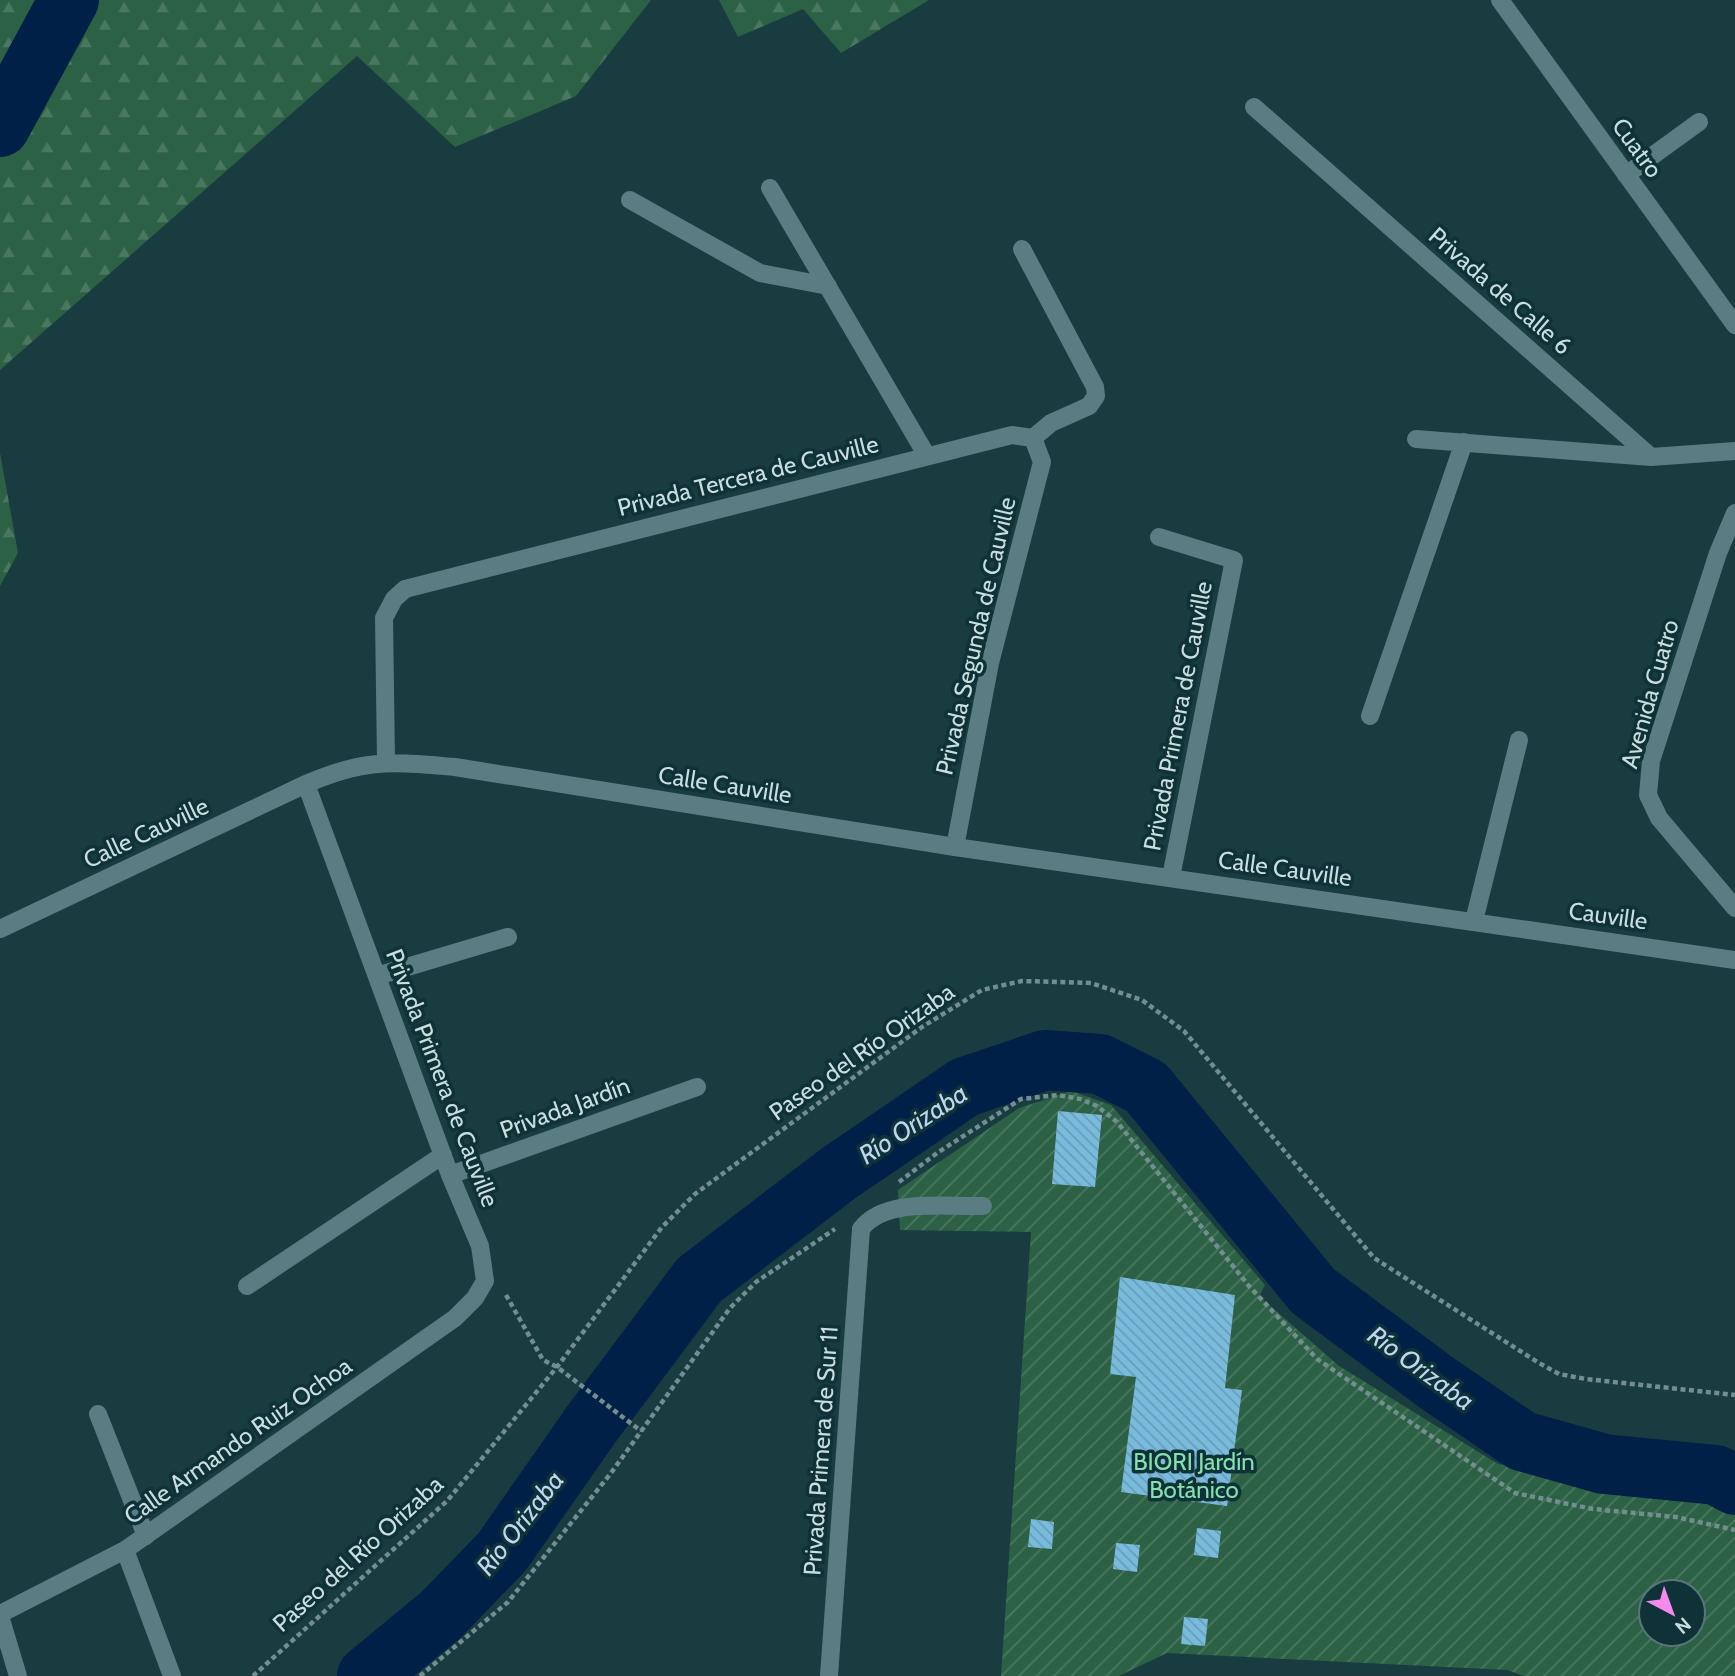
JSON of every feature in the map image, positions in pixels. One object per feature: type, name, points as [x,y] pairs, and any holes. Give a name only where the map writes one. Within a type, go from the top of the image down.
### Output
[{"type":"street","name":"Cuatro","points":[[1500,0],[1735,325]]},
{"type":"street","name":"Privada de Calle 6","points":[[1254,107],[1651,457]]},
{"type":"street","points":[[1626,175],[1699,122]]},
{"type":"street","name":"Privada Tercera de Cauville","points":[[386,761],[384,618],[394,599],[405,589],[927,456],[770,188]]},
{"type":"street","points":[[630,200],[760,274],[828,286]]},
{"type":"street","points":[[927,456],[1012,435],[1032,438],[1051,423],[1089,406],[1096,396],[1095,387],[1022,249]]},
{"type":"street","name":"Privada Segunda de Cauville","points":[[954,847],[990,663],[1042,462],[1032,438]]},
{"type":"street","points":[[1416,439],[1651,457],[1735,451]]},
{"type":"street","points":[[1370,716],[1464,442]]},
{"type":"street","name":"Avenida Cuatro","points":[[1735,513],[1718,553],[1651,761],[1648,794],[1659,818],[1735,908]]},
{"type":"street","name":"Privada Primera de Cauville","points":[[1159,537],[1234,559],[1171,877]]},
{"type":"street","points":[[1474,921],[1519,740]]},
{"type":"street","name":"Calle Cauville","points":[[0,929],[306,784],[344,768],[386,761],[455,767],[954,847],[1474,921]]},
{"type":"street","name":"Privada Primera de Cauville","points":[[306,784],[450,1175],[480,1246],[485,1281]]},
{"type":"street","name":"Cauville","points":[[1474,921],[1735,960]]},
{"type":"street","points":[[377,976],[508,937]]},
{"type":"street","name":"Privada Jardín","points":[[450,1175],[697,1087]]},
{"type":"street","points":[[247,1286],[443,1155]]},
{"type":"street","points":[[861,1229],[868,1220],[890,1210],[983,1206]]},
{"type":"street","name":"Privada Primera de Sur 11","points":[[829,1676],[862,1210]]},
{"type":"street","name":"Calle Armando Ruiz Ochoa","points":[[0,1615],[125,1550],[146,1536],[456,1318],[475,1298],[485,1281]]},
{"type":"street","points":[[97,1414],[146,1536]]},
{"type":"street","points":[[125,1550],[172,1676]]},
{"type":"street","points":[[0,1615],[18,1676]]},
{"type":"path","name":"Paseo del Río Orizaba","points":[[253,1676],[447,1501],[557,1367],[662,1227],[695,1194],[922,1027],[982,990],[1022,981],[1091,983],[1142,1000],[1184,1031],[1374,1258],[1539,1363],[1559,1374],[1586,1379],[1735,1395]]},
{"type":"path","points":[[420,1676],[508,1602],[641,1430],[730,1308],[756,1282],[862,1210],[937,1153],[1021,1099],[1058,1095],[1080,1099],[1097,1106],[1117,1122],[1250,1286],[1317,1359],[1515,1493],[1593,1509],[1676,1517],[1735,1530]]},
{"type":"path","points":[[485,1281],[502,1289],[514,1304],[543,1360],[557,1367],[641,1430]]},
{"type":"green space","points":[[0,0],[651,0],[576,96],[455,147],[357,56],[0,370]]},
{"type":"green space","points":[[719,0],[929,0],[841,53],[803,9],[738,37]]},
{"type":"green space","points":[[0,453],[18,553],[0,586]]},
{"type":"green space","name":"BIORI Jardín Botánico","points":[[1071,1091],[1111,1105],[1265,1285],[1259,1296],[1339,1366],[1498,1464],[1693,1488],[1735,1514],[1735,1676],[1524,1676],[1507,1670],[1167,1653],[1119,1676],[1001,1676],[1031,1232],[900,1230],[898,1190],[1019,1108]]},
{"type":"building","points":[[1058,1111],[1102,1115],[1095,1187],[1052,1184]]},
{"type":"building","points":[[1120,1277],[1235,1295],[1225,1388],[1242,1390],[1227,1506],[1121,1492],[1136,1377],[1110,1374]]},
{"type":"building","points":[[1031,1519],[1054,1522],[1052,1549],[1028,1547]]},
{"type":"building","points":[[1197,1528],[1221,1531],[1218,1558],[1194,1555]]},
{"type":"building","points":[[1116,1543],[1140,1545],[1137,1572],[1113,1569]]},
{"type":"building","points":[[1184,1617],[1208,1619],[1205,1646],[1181,1644]]},
{"type":"waterway","points":[[0,127],[69,0]]},
{"type":"waterway","name":"Río Orizaba","points":[[367,1676],[441,1615],[502,1552],[593,1422],[699,1280],[839,1173],[965,1087],[1045,1060],[1100,1064],[1146,1087],[1313,1291],[1437,1383],[1522,1441],[1604,1464],[1716,1475],[1735,1485]]}]
